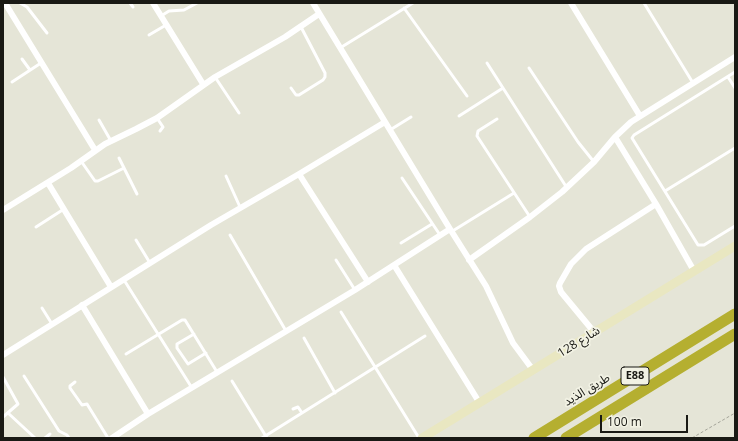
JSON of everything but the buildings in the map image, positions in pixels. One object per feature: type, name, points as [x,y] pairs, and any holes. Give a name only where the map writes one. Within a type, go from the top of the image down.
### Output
[{"type":"highway","name":"طريق الذيد","points":[[534,438],[735,314]]},
{"type":"highway","name":"E88","points":[[566,438],[735,334]]},
{"type":"street","points":[[153,3],[203,84]]},
{"type":"street","points":[[313,3],[384,122],[486,286],[513,343],[533,370]]},
{"type":"street","points":[[571,3],[640,116]]},
{"type":"street","points":[[5,4],[95,150]]},
{"type":"street","points":[[3,210],[48,183],[111,140],[157,118],[203,84],[301,27],[319,14]]},
{"type":"street","points":[[469,260],[530,218],[567,188],[594,162],[622,129],[640,116],[735,57]]},
{"type":"street","points":[[4,353],[240,207],[299,174],[384,122]]},
{"type":"street","points":[[615,137],[656,204],[694,271]]},
{"type":"street","points":[[299,174],[368,282]]},
{"type":"street","points":[[48,183],[112,287]]},
{"type":"street","points":[[594,332],[561,292],[559,286],[560,283],[571,264],[586,249],[656,204]]},
{"type":"street","points":[[112,438],[148,414],[287,332],[368,282],[440,235],[451,231]]},
{"type":"street","name":"شارع 128","points":[[422,438],[735,246]]},
{"type":"street","points":[[394,265],[479,402]]},
{"type":"street","points":[[82,306],[148,414]]},
{"type":"lane","points":[[20,3],[27,7],[47,33]]},
{"type":"lane","points":[[130,3],[132,7]]},
{"type":"lane","points":[[161,16],[169,11],[184,10],[197,3]]},
{"type":"lane","points":[[340,48],[413,3]]},
{"type":"lane","points":[[644,3],[693,83]]},
{"type":"lane","points":[[404,8],[467,96]]},
{"type":"lane","points":[[149,35],[166,25]]},
{"type":"lane","points":[[291,88],[296,95],[299,95],[323,80],[325,77],[325,73],[301,27]]},
{"type":"lane","points":[[22,59],[30,70]]},
{"type":"lane","points":[[12,82],[41,63]]},
{"type":"lane","points":[[487,63],[567,188]]},
{"type":"lane","points":[[529,68],[578,142],[594,162]]},
{"type":"lane","points":[[735,72],[633,136],[633,141],[698,245],[704,245],[735,226]]},
{"type":"lane","points":[[215,77],[239,113]]},
{"type":"lane","points":[[728,77],[735,88]]},
{"type":"lane","points":[[459,116],[503,88]]},
{"type":"lane","points":[[157,118],[163,128],[160,131]]},
{"type":"lane","points":[[390,130],[411,118]]},
{"type":"lane","points":[[497,119],[478,131],[477,136],[530,218]]},
{"type":"lane","points":[[99,120],[111,140]]},
{"type":"lane","points":[[665,192],[735,148]]},
{"type":"lane","points":[[119,158],[137,194]]},
{"type":"lane","points":[[81,161],[95,181],[98,181],[124,168]]},
{"type":"lane","points":[[226,176],[240,207]]},
{"type":"lane","points":[[402,178],[440,235]]},
{"type":"lane","points":[[451,231],[514,193]]},
{"type":"lane","points":[[36,227],[64,209]]},
{"type":"lane","points":[[401,243],[432,224]]},
{"type":"lane","points":[[230,235],[287,332]]},
{"type":"lane","points":[[136,240],[150,263]]},
{"type":"lane","points":[[336,260],[355,290]]},
{"type":"lane","points":[[124,280],[192,388]]},
{"type":"lane","points":[[42,308],[52,324]]},
{"type":"lane","points":[[341,312],[419,438]]},
{"type":"lane","points":[[126,354],[158,334],[183,320],[186,320],[218,373]]},
{"type":"lane","points":[[194,334],[177,344],[177,348],[188,364],[206,353]]},
{"type":"lane","points":[[262,438],[266,437],[424,336]]},
{"type":"lane","points":[[304,338],[335,393]]},
{"type":"lane","points":[[24,376],[59,431],[68,435],[70,438]]},
{"type":"lane","points":[[3,377],[18,403],[16,407],[3,417]]},
{"type":"lane","points":[[232,381],[266,437]]},
{"type":"lane","points":[[75,382],[70,387],[81,405],[87,405],[108,438]]},
{"type":"lane","points":[[293,409],[298,407],[302,413]]},
{"type":"lane","points":[[8,414],[35,438]]},
{"type":"lane","points":[[45,438],[50,434]]},
{"type":"path","points":[[692,438],[735,412]]}]
